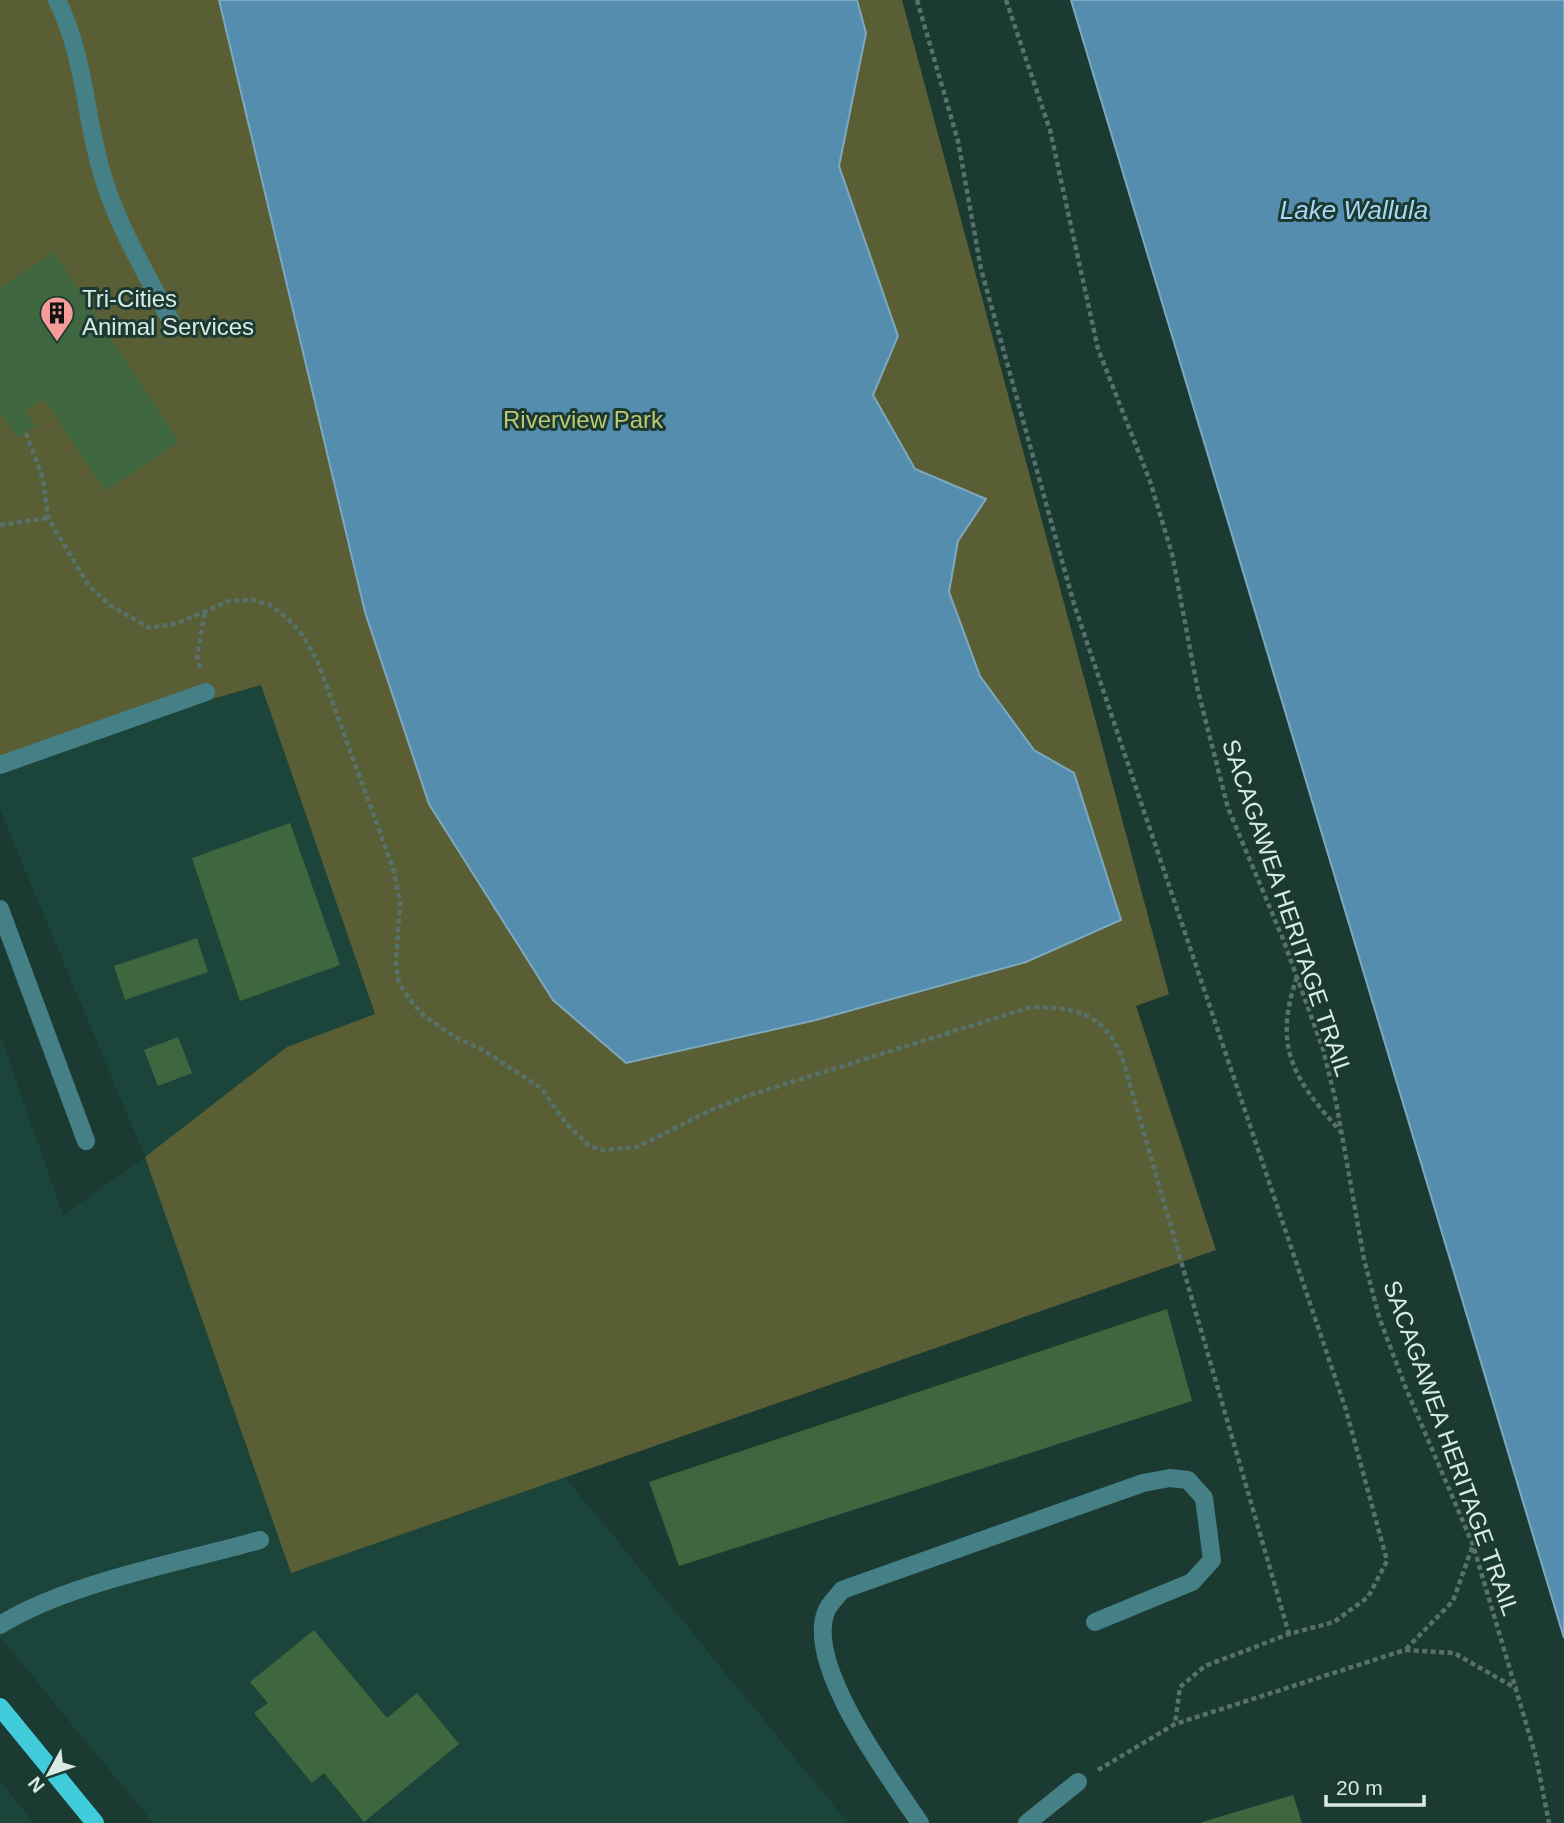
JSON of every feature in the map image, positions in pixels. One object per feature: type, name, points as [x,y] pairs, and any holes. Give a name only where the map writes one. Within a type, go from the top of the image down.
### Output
[{"type":"main road","points":[[0,1707],[95,1823]]},
{"type":"street","points":[[57,0],[82,66],[103,178],[117,215],[173,325]]},
{"type":"street","points":[[0,765],[206,692]]},
{"type":"street","points":[[0,909],[86,1141]]},
{"type":"street","points":[[920,1823],[844,1707],[831,1669],[823,1643],[826,1612],[842,1590],[1143,1483],[1170,1478],[1188,1480],[1203,1497],[1212,1560],[1192,1582],[1095,1622]]},
{"type":"street","points":[[0,1625],[20,1613],[82,1590],[260,1540]]},
{"type":"street","points":[[1027,1823],[1079,1782]]},
{"type":"path","points":[[917,0],[958,141],[981,269],[1074,604],[1346,1410],[1381,1530],[1387,1561],[1368,1597],[1334,1622],[1289,1633],[1205,1666],[1180,1687],[1175,1724]]},
{"type":"path","name":"SACAGAWEA HERITAGE TRAIL","points":[[1006,0],[1050,130],[1098,349],[1150,481],[1172,554],[1206,727],[1228,808],[1297,975],[1323,1049],[1342,1132],[1364,1259],[1380,1317],[1405,1386],[1473,1545],[1518,1690],[1536,1757],[1549,1823]]},
{"type":"path","points":[[26,433],[43,479],[48,518],[89,586],[111,606],[141,624],[160,627],[229,601],[253,600],[270,605],[301,633],[317,660],[393,868],[400,902],[396,964],[399,983],[423,1015],[541,1088],[565,1122],[589,1146],[603,1150],[637,1147],[711,1110],[747,1096],[1031,1007],[1080,1012],[1100,1022],[1113,1037],[1121,1054],[1289,1633]]},
{"type":"path","points":[[0,525],[48,518]]},
{"type":"path","points":[[205,611],[197,656],[206,692]]},
{"type":"path","points":[[1297,975],[1290,996],[1286,1032],[1291,1066],[1313,1100],[1342,1132]]},
{"type":"path","points":[[1405,1650],[1453,1601],[1473,1545]]},
{"type":"path","points":[[1079,1782],[1175,1724],[1405,1650],[1454,1653],[1518,1690]]},
{"type":"shaded area","points":[[261,684],[375,1014],[287,1047],[290,1573],[565,1477],[848,1823],[153,1823],[0,1637],[0,1034],[63,1215],[145,1157],[0,810],[0,759]]},
{"type":"shaded area","points":[[0,1781],[34,1823],[0,1823]]},
{"type":"green space","name":"Riverview Park","points":[[0,0],[902,0],[1169,994],[1136,1006],[1216,1250],[291,1573],[145,1157],[287,1047],[375,1014],[261,685],[0,759]]},
{"type":"water","points":[[219,0],[857,0],[866,33],[839,166],[898,336],[873,395],[915,469],[986,499],[958,541],[949,592],[980,676],[1034,750],[1074,773],[1121,920],[1026,962],[816,1020],[626,1063],[553,1000],[429,804],[365,612]]},
{"type":"water","name":"Lake Wallula","points":[[1071,0],[1564,0],[1564,1638]]},
{"type":"building","name":"Tri-Cities Animal Services","points":[[54,252],[179,442],[105,491],[44,399],[25,411],[36,426],[17,438],[0,412],[0,288]]},
{"type":"building","points":[[290,823],[340,965],[240,1001],[192,858]]},
{"type":"building","points":[[197,938],[208,972],[125,1000],[114,966]]},
{"type":"building","points":[[178,1037],[192,1073],[158,1086],[144,1050]]},
{"type":"building","points":[[1167,1309],[1192,1401],[679,1566],[649,1482]]},
{"type":"building","points":[[314,1630],[387,1718],[417,1693],[459,1744],[364,1822],[324,1773],[312,1783],[254,1713],[268,1703],[250,1682]]},
{"type":"building","points":[[1293,1795],[1302,1823],[1202,1823],[1202,1822]]},
{"type":"place","name":"Tri-Cities Animal Services","points":[[57,343]]}]
